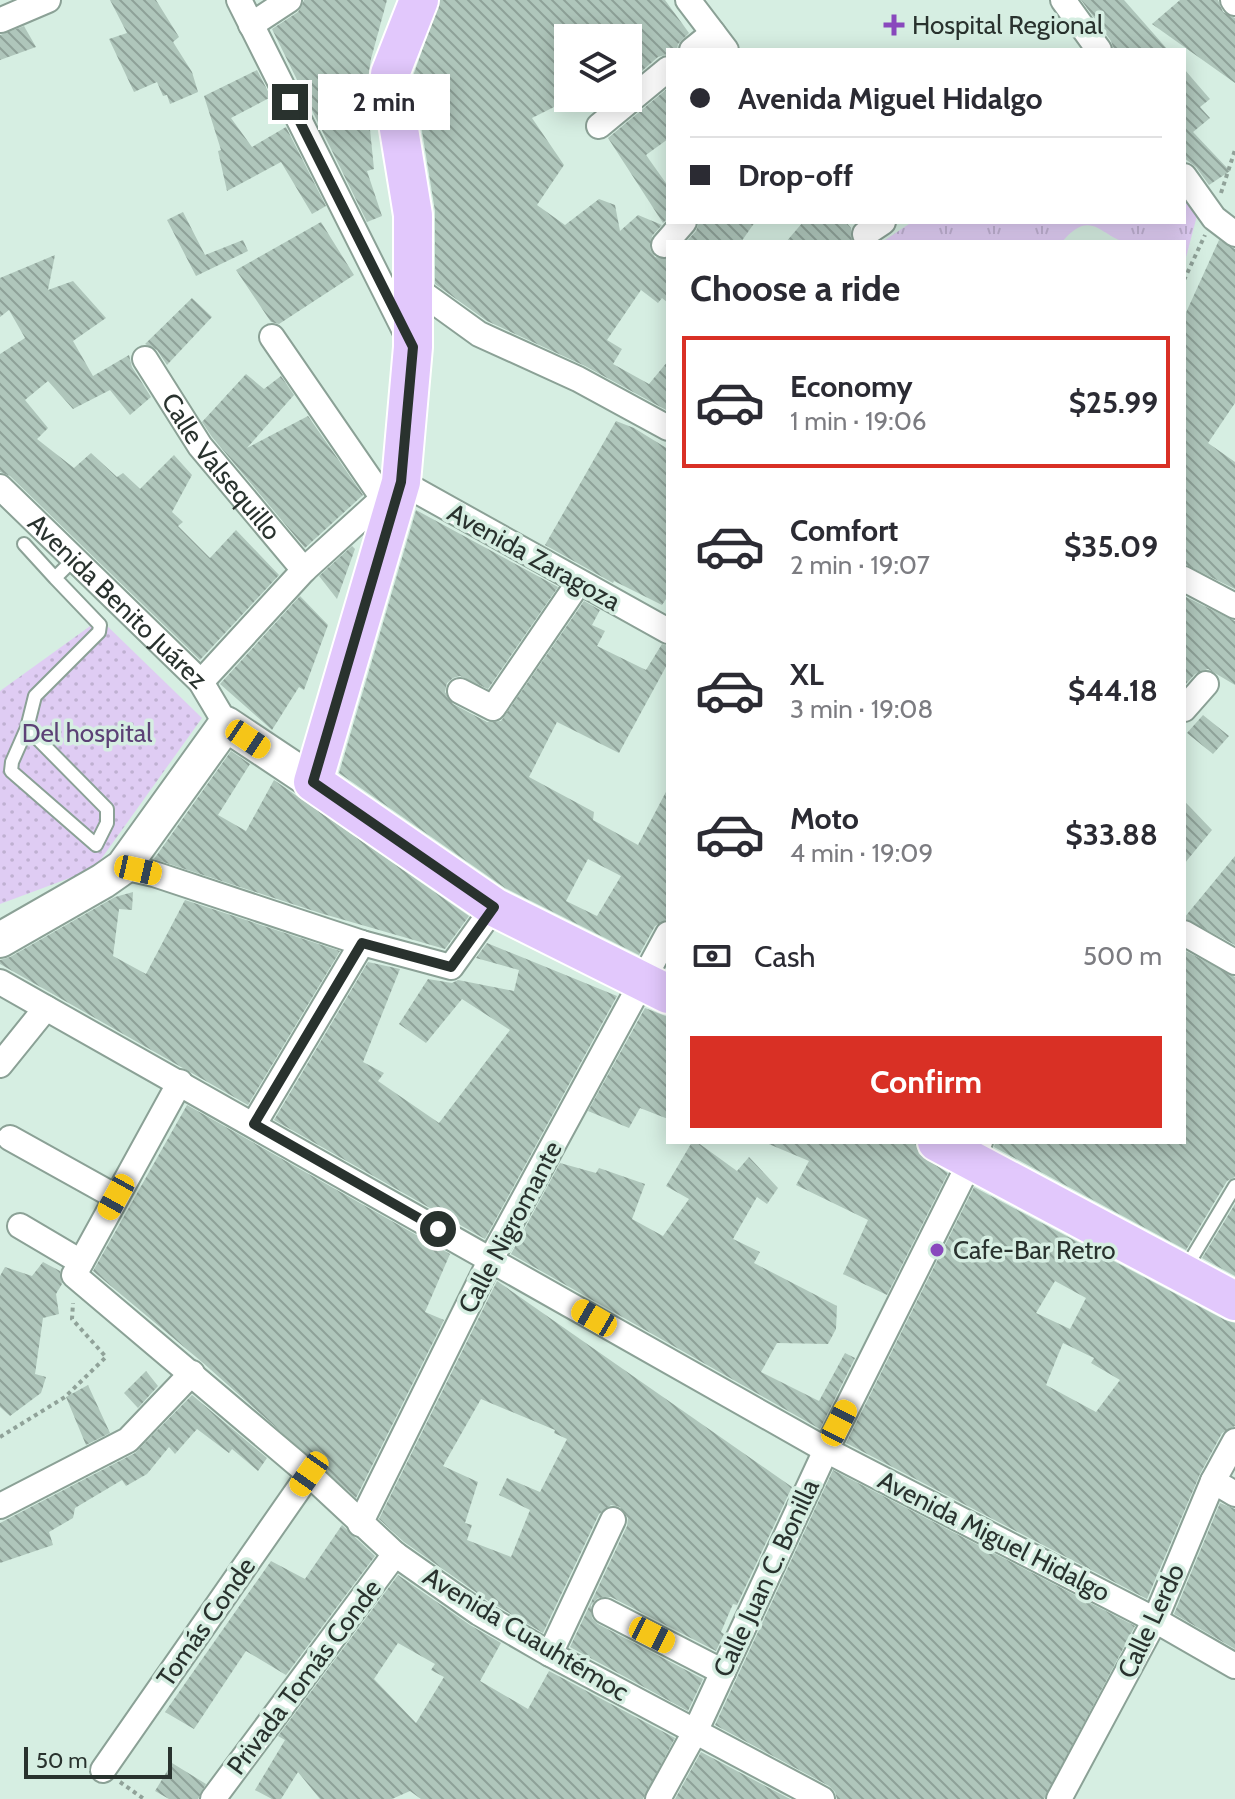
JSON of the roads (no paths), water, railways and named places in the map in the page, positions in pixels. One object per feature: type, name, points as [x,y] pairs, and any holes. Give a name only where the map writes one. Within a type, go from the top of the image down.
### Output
[{"type":"main road","points":[[313,782],[392,498],[413,347],[413,215],[390,74],[419,0]]},
{"type":"main road","points":[[0,940],[104,863],[226,724],[494,907],[656,988]]},
{"type":"main road","points":[[945,1144],[975,1151],[1235,1301]]},
{"type":"street","points":[[1,20],[48,0]]},
{"type":"street","points":[[239,0],[413,347]]},
{"type":"street","points":[[251,25],[289,0]]},
{"type":"street","points":[[688,0],[720,41],[698,48]]},
{"type":"street","points":[[1063,0],[1098,48]]},
{"type":"street","points":[[599,126],[666,71]]},
{"type":"street","points":[[1186,179],[1214,218],[1235,234]]},
{"type":"street","points":[[668,240],[682,224]]},
{"type":"street","points":[[414,287],[479,334],[578,379],[666,427]]},
{"type":"street","points":[[201,682],[304,570],[392,498],[272,337]]},
{"type":"street","name":"Calle Valsequillo","points":[[145,359],[200,446],[304,570]]},
{"type":"street","name":"Avenida Benito Juárez","points":[[0,487],[201,682],[226,724]]},
{"type":"street","name":"Avenida Zaragoza","points":[[392,498],[579,582],[666,630]]},
{"type":"street","points":[[1186,580],[1235,606]]},
{"type":"street","points":[[460,691],[493,708],[579,582]]},
{"type":"street","points":[[1186,707],[1206,684]]},
{"type":"street","points":[[104,863],[154,874],[362,943],[451,967],[494,907]]},
{"type":"street","points":[[1186,934],[1235,962]]},
{"type":"street","points":[[254,1124],[362,943]]},
{"type":"street","name":"Calle Nigromante","points":[[360,1524],[491,1259],[656,988],[666,943]]},
{"type":"street","name":"Avenida Miguel Hidalgo","points":[[0,982],[826,1450],[1155,1620],[1235,1666]]},
{"type":"street","points":[[0,1047],[41,1005]]},
{"type":"street","points":[[0,1065],[41,1005]]},
{"type":"street","points":[[78,1268],[180,1082]]},
{"type":"street","points":[[10,1138],[116,1197]]},
{"type":"street","name":"Calle Juan C. Bonilla","points":[[658,1799],[695,1732],[826,1450],[975,1151]]},
{"type":"street","name":"Avenida Cuauhtémoc","points":[[20,1226],[78,1268],[395,1554],[479,1613],[550,1654],[822,1799]]},
{"type":"street","points":[[0,1506],[128,1440],[192,1373]]},
{"type":"street","name":"Calle Lerdo","points":[[1059,1799],[1155,1620],[1213,1481],[1235,1441]]},
{"type":"street","name":"Tomás Conde","points":[[103,1770],[309,1474]]},
{"type":"street","points":[[1213,1481],[1235,1494]]},
{"type":"street","points":[[550,1654],[613,1520]]},
{"type":"street","name":"Privada Tomás Conde","points":[[213,1799],[395,1554]]},
{"type":"street","points":[[605,1611],[723,1672]]},
{"type":"lane","points":[[24,544],[100,628],[35,696],[11,771],[104,863]]},
{"type":"lane","points":[[55,578],[74,559]]},
{"type":"lane","points":[[27,728],[107,809],[104,863]]},
{"type":"lane","points":[[1182,1273],[1235,1186]]},
{"type":"place","name":"Hospital Regional","points":[[894,25]]},
{"type":"place","name":"Cafe-Bar Retro","points":[[937,1250]]},
{"type":"park label","name":"Del hospital","points":[[87,733]]}]
